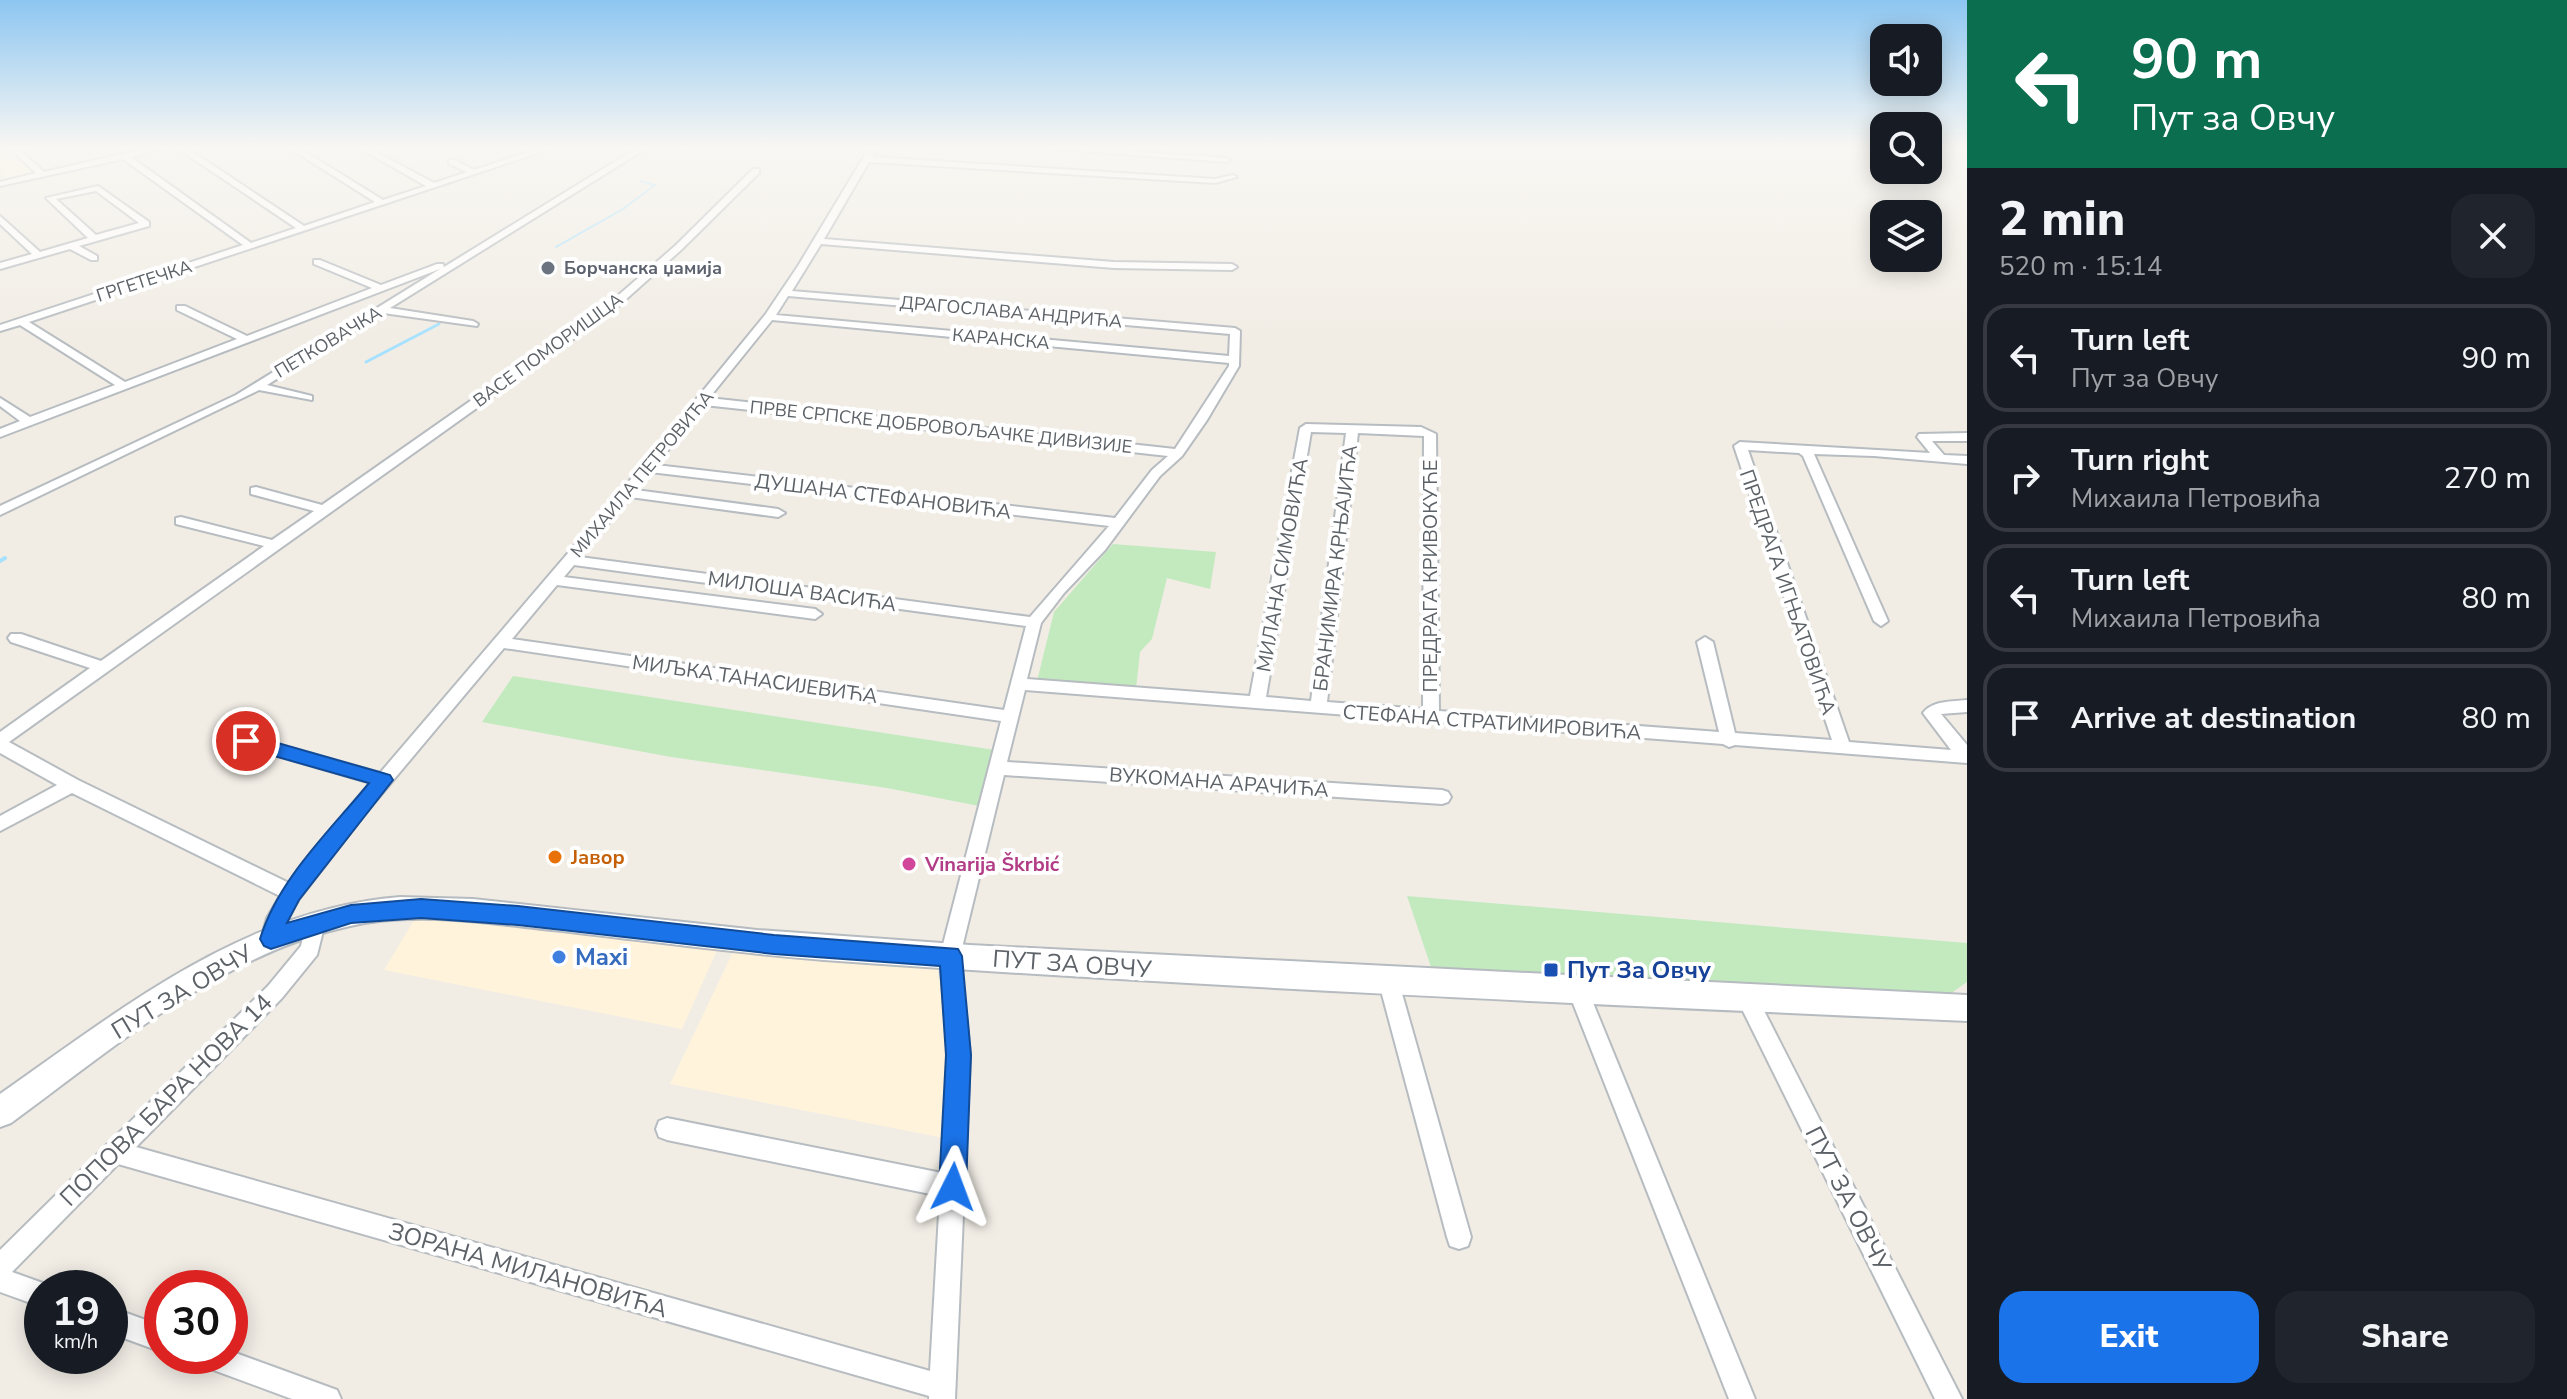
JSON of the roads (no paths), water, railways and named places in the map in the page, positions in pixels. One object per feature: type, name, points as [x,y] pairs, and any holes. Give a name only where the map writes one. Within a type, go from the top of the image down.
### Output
[{"type":"street","points":[[66,213],[95,239]]},
{"type":"street","points":[[0,266],[146,224],[132,213]]},
{"type":"street","points":[[205,213],[250,246]]},
{"type":"street","points":[[279,213],[303,229]]},
{"type":"street","name":"ГРГЕТЕЧКА","points":[[0,328],[351,213]]},
{"type":"street","name":"ПЕТКОВАЧКА","points":[[0,511],[219,408],[536,213]]},
{"type":"street","name":"ВАСЕ ПОМОРИШЦА","points":[[292,893],[72,785],[0,742],[629,293],[712,213]]},
{"type":"street","name":"МИХАИЛА ПЕТРОВИЋА","points":[[271,939],[277,918],[292,893],[383,780],[627,493],[769,317],[834,213]]},
{"type":"street","points":[[0,219],[38,255]]},
{"type":"street","points":[[817,241],[1114,265],[1232,267]]},
{"type":"street","points":[[71,246],[94,258]]},
{"type":"street","points":[[317,262],[379,288]]},
{"type":"street","points":[[0,433],[379,288],[455,263]]},
{"type":"street","name":"ДРАГОСЛАВА АНДРИЋА","points":[[786,293],[1235,331],[1234,360]]},
{"type":"street","points":[[181,308],[245,339]]},
{"type":"street","points":[[381,310],[473,324]]},
{"type":"street","name":"КАРАНСКА","points":[[769,317],[1234,360]]},
{"type":"street","points":[[21,321],[124,386]]},
{"type":"street","points":[[942,1393],[959,1055],[950,956],[1034,622],[1119,523],[1156,473],[1178,453],[1232,371],[1234,360]]},
{"type":"street","points":[[257,386],[308,398]]},
{"type":"street","points":[[0,401],[29,422]]},
{"type":"street","name":"ПРВЕ СРПСКЕ ДОБРОВОЉАЧКЕ ДИВИЗИЈЕ","points":[[703,401],[1178,453]]},
{"type":"street","name":"МИЛАНА СИМОВИЋА","points":[[1257,703],[1306,428],[1352,429]]},
{"type":"street","name":"ПРЕДРАГА КРИВОКУЋЕ","points":[[1352,429],[1421,431],[1430,434],[1431,718]]},
{"type":"street","name":"БРАНИМИРА КРЊАЈИЋА","points":[[1318,708],[1352,429]]},
{"type":"street","points":[[1940,458],[1923,435],[1967,437]]},
{"type":"street","name":"ПРЕДРАГА ИГЊАТОВИЋА","points":[[1802,450],[1739,448],[1843,749]]},
{"type":"street","points":[[1802,450],[1967,460]]},
{"type":"street","points":[[1802,450],[1809,456],[1881,621]]},
{"type":"street","name":"ДУШАНА СТЕФАНОВИЋА","points":[[647,468],[1119,523]]},
{"type":"street","points":[[256,491],[325,510]]},
{"type":"street","points":[[627,493],[778,513]]},
{"type":"street","points":[[181,521],[274,545]]},
{"type":"street","name":"МИЛОША ВАСИЋА","points":[[571,560],[1034,622]]},
{"type":"street","points":[[554,580],[815,614]]},
{"type":"street","points":[[16,638],[102,667]]},
{"type":"street","name":"МИЉКА ТАНАСИЈЕВИЋА","points":[[500,642],[1010,717]]},
{"type":"street","points":[[1705,642],[1729,741]]},
{"type":"street","name":"СТЕФАНА СТРАТИМИРОВИЋА","points":[[1017,684],[1967,757]]},
{"type":"street","points":[[1967,706],[1936,709],[1931,713],[1967,757]]},
{"type":"street","points":[[246,741],[383,780]]},
{"type":"street","name":"ВУКОМАНА АРАЧИЋА","points":[[997,768],[1442,797]]},
{"type":"street","points":[[0,824],[72,785]]},
{"type":"street","name":"ПУТ ЗА ОВЧУ","points":[[0,1112],[201,974],[271,939],[315,923],[390,909],[471,911],[774,944],[950,956],[1389,983],[1577,988],[1967,1008]]},
{"type":"street","name":"ПОПОВА БАРА НОВА 14","points":[[0,1267],[284,982],[310,949],[315,923]]},
{"type":"street","points":[[1389,983],[1459,1237]]},
{"type":"street","points":[[1577,988],[1742,1399]]},
{"type":"street","name":"ПУТ ЗА ОВЧУ","points":[[1747,998],[1949,1399]]},
{"type":"street","points":[[667,1129],[953,1187]]},
{"type":"street","name":"ЗОРАНА МИЛАНОВИЋА","points":[[115,1152],[942,1393]]},
{"type":"street","points":[[0,1280],[24,1289]]},
{"type":"street","points":[[248,1370],[328,1399]]},
{"type":"waterway","points":[[556,247],[615,213]]},
{"type":"waterway","points":[[366,362],[439,324]]},
{"type":"waterway","points":[[0,561],[5,558]]},
{"type":"place","name":"Борчанска џамија","points":[[548,268]]},
{"type":"place","name":"Јавор","points":[[555,857]]},
{"type":"place","name":"Vinarija Škrbić","points":[[909,864]]},
{"type":"place","name":"Maxi","points":[[559,957]]},
{"type":"place","name":"Пут За Овчу","points":[[1551,970]]}]
